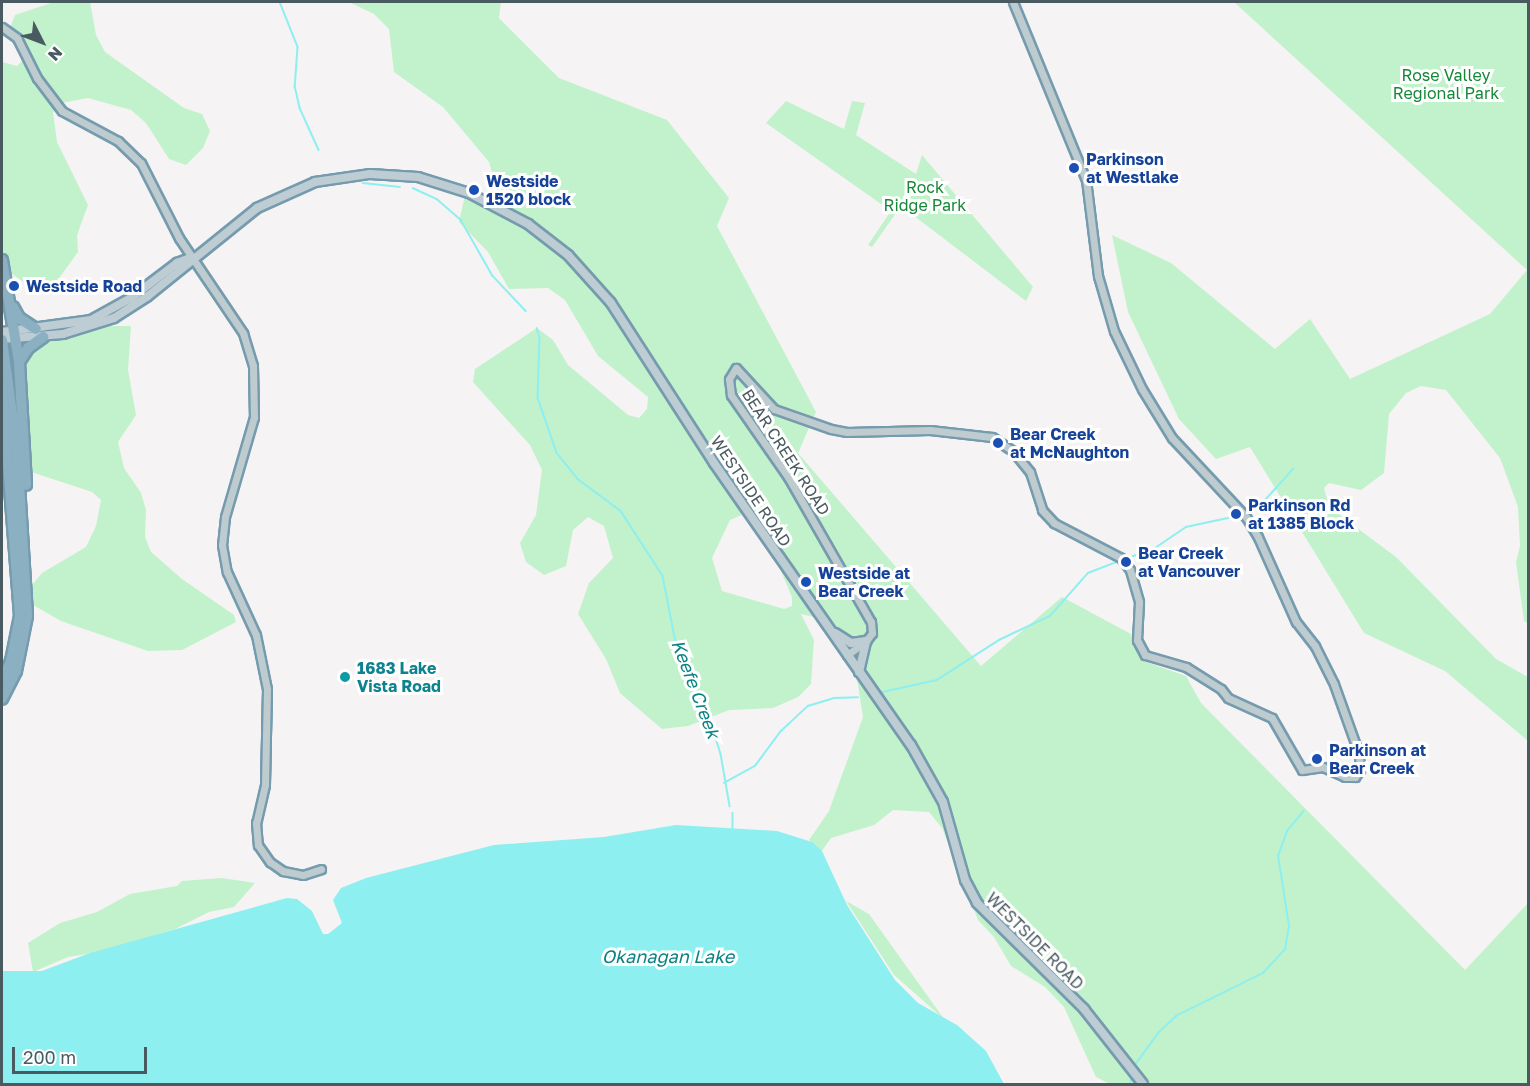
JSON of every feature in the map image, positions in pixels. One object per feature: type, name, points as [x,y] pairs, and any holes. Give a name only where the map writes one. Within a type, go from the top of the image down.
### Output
[{"type":"highway","points":[[2,260],[10,301],[7,336],[24,640],[16,671],[2,699]]},
{"type":"highway","points":[[10,301],[19,318],[39,333],[19,362]]},
{"type":"highway","points":[[2,682],[17,640],[22,579],[26,453],[19,362],[7,336]]},
{"type":"highway","points":[[2,387],[22,579]]},
{"type":"highway","points":[[2,447],[22,579]]},
{"type":"main road","name":"WESTSIDE ROAD","points":[[7,336],[82,330],[114,318],[181,271],[192,258],[264,204],[308,185],[370,174],[418,177],[469,193],[515,216],[568,255],[611,303],[714,462],[935,784],[966,880],[977,903],[1084,1010],[1143,1084]]},
{"type":"main road","points":[[829,629],[851,643],[866,641],[859,672]]},
{"type":"street","name":"BEAR CREEK ROAD","points":[[866,641],[872,633],[871,622],[788,477],[731,395],[729,379],[735,368],[774,409],[804,422],[847,432],[930,430],[992,437],[1013,451],[1030,472],[1042,510],[1054,524],[1121,558],[1130,570],[1139,602],[1137,640],[1145,656],[1186,667],[1221,688],[1228,698],[1272,718],[1302,770],[1323,767],[1345,777],[1355,777],[1360,770],[1359,754],[1345,713],[1315,646],[1296,622],[1258,537],[1246,518],[1172,438],[1142,389],[1114,331],[1098,276],[1086,180],[1013,2]]},
{"type":"street","points":[[2,27],[17,38],[37,78],[62,111],[118,141],[141,163],[192,258],[238,323],[253,366],[252,426],[225,517],[222,545],[226,572],[256,635],[267,689],[265,784],[256,822],[258,844],[270,862],[283,871],[303,875],[321,869]]},
{"type":"street","points":[[847,655],[866,641]]},
{"type":"green space","points":[[54,2],[90,2],[96,35],[105,52],[184,108],[202,114],[210,131],[203,148],[186,165],[169,159],[146,123],[131,110],[88,98],[62,103],[53,112],[57,142],[88,205],[77,235],[78,252],[54,285],[38,292],[2,267],[2,62],[17,66],[29,54],[25,42],[10,28],[15,15]]},
{"type":"green space","points":[[349,2],[501,2],[499,18],[559,78],[667,120],[729,198],[717,226],[816,412],[798,453],[981,666],[1062,597],[1131,634],[1143,661],[1186,676],[1201,703],[1465,970],[1528,903],[1528,1084],[1110,1084],[1096,1077],[1064,1007],[1045,987],[1011,966],[994,937],[978,920],[942,828],[929,812],[893,810],[874,825],[831,838],[821,852],[809,840],[829,811],[863,717],[854,660],[845,643],[814,617],[801,614],[814,640],[811,684],[798,697],[773,708],[729,710],[688,726],[662,729],[620,693],[606,659],[578,614],[589,583],[613,558],[604,526],[588,517],[573,530],[566,566],[544,575],[526,562],[520,543],[536,515],[542,470],[530,445],[473,382],[475,369],[537,328],[553,340],[568,365],[628,415],[639,418],[647,409],[648,397],[598,356],[565,300],[548,288],[509,289],[488,252],[459,222],[466,191],[502,208],[489,162],[443,107],[394,72],[389,29],[374,14]],"holes":[[[746,513],[761,524],[792,597],[792,606],[784,609],[722,591],[712,558],[730,520]]]},
{"type":"green space","name":"Rose Valley Regional Park","points":[[1234,2],[1528,2],[1528,623],[1524,621],[1516,562],[1520,546],[1518,507],[1500,458],[1446,390],[1421,386],[1406,393],[1389,414],[1384,473],[1361,490],[1329,483],[1324,488],[1329,507],[1396,557],[1496,659],[1528,677],[1528,741],[1445,671],[1364,633],[1250,447],[1216,459],[1179,419],[1128,312],[1112,235],[1171,263],[1275,349],[1310,319],[1350,379],[1490,314],[1527,270]]},
{"type":"green space","name":"Rock Ridge Park","points":[[786,101],[844,129],[852,101],[865,103],[856,135],[916,174],[922,155],[1033,287],[1026,301],[901,206],[872,247],[868,245],[891,211],[766,123]]},
{"type":"green space","points":[[65,326],[131,326],[128,370],[136,415],[118,442],[124,468],[141,493],[146,510],[145,537],[151,552],[182,579],[234,615],[236,622],[182,650],[148,651],[61,621],[28,602],[27,591],[42,573],[86,547],[96,526],[101,500],[92,492],[7,464],[3,370],[33,341]]},
{"type":"green space","points":[[222,878],[255,883],[234,907],[209,912],[175,929],[99,952],[68,957],[33,972],[28,943],[60,923],[97,912],[130,894],[177,886],[182,881]]},
{"type":"green space","points":[[846,901],[869,914],[944,1019],[894,975]]},
{"type":"water","name":"Okanagan Lake","points":[[676,825],[777,831],[812,842],[822,851],[847,905],[895,980],[918,1003],[957,1025],[986,1051],[1004,1084],[2,1084],[2,971],[42,971],[90,953],[287,898],[297,899],[312,911],[323,934],[328,934],[342,923],[333,900],[341,888],[366,878],[494,845],[604,837]]},
{"type":"waterway","name":"Keefe Creek","points":[[280,2],[298,47],[295,86],[300,108],[319,150]]},
{"type":"waterway","name":"Keefe Creek","points":[[363,183],[400,187]]},
{"type":"waterway","name":"Keefe Creek","points":[[413,188],[437,199],[461,220],[493,276],[526,311]]},
{"type":"waterway","name":"Keefe Creek","points":[[537,328],[540,338],[538,398],[557,453],[578,479],[621,511],[663,576],[675,638],[706,707],[721,754],[730,806]]},
{"type":"waterway","points":[[1246,514],[1267,498],[1293,469]]},
{"type":"waterway","points":[[1125,559],[1155,548],[1186,527],[1242,515]]},
{"type":"waterway","points":[[878,693],[937,680],[999,640],[1050,616],[1088,573],[1120,561]]},
{"type":"waterway","points":[[724,783],[755,766],[781,731],[808,706],[834,698],[858,697]]},
{"type":"waterway","points":[[1135,1065],[1159,1032],[1176,1016],[1263,973],[1285,949],[1289,926],[1278,856],[1287,831],[1304,811]]},
{"type":"waterway","name":"Keefe Creek","points":[[733,813],[733,829]]},
{"type":"waterway","points":[[1130,1084],[1132,1075]]},
{"type":"place","name":"Parkinson at Westlake","points":[[1074,168]]},
{"type":"place","name":"Westside 1520 block","points":[[474,190]]},
{"type":"place","name":"Westside Road","points":[[14,286]]},
{"type":"place","name":"Bear Creek at McNaughton","points":[[998,443]]},
{"type":"place","name":"Parkinson Rd at 1385 Block","points":[[1236,514]]},
{"type":"place","name":"Bear Creek at Vancouver","points":[[1126,562]]},
{"type":"place","name":"Westside at Bear Creek","points":[[806,582]]},
{"type":"place","name":"1683 Lake Vista Road","points":[[345,677]]},
{"type":"place","name":"Parkinson at Bear Creek","points":[[1317,759]]}]
